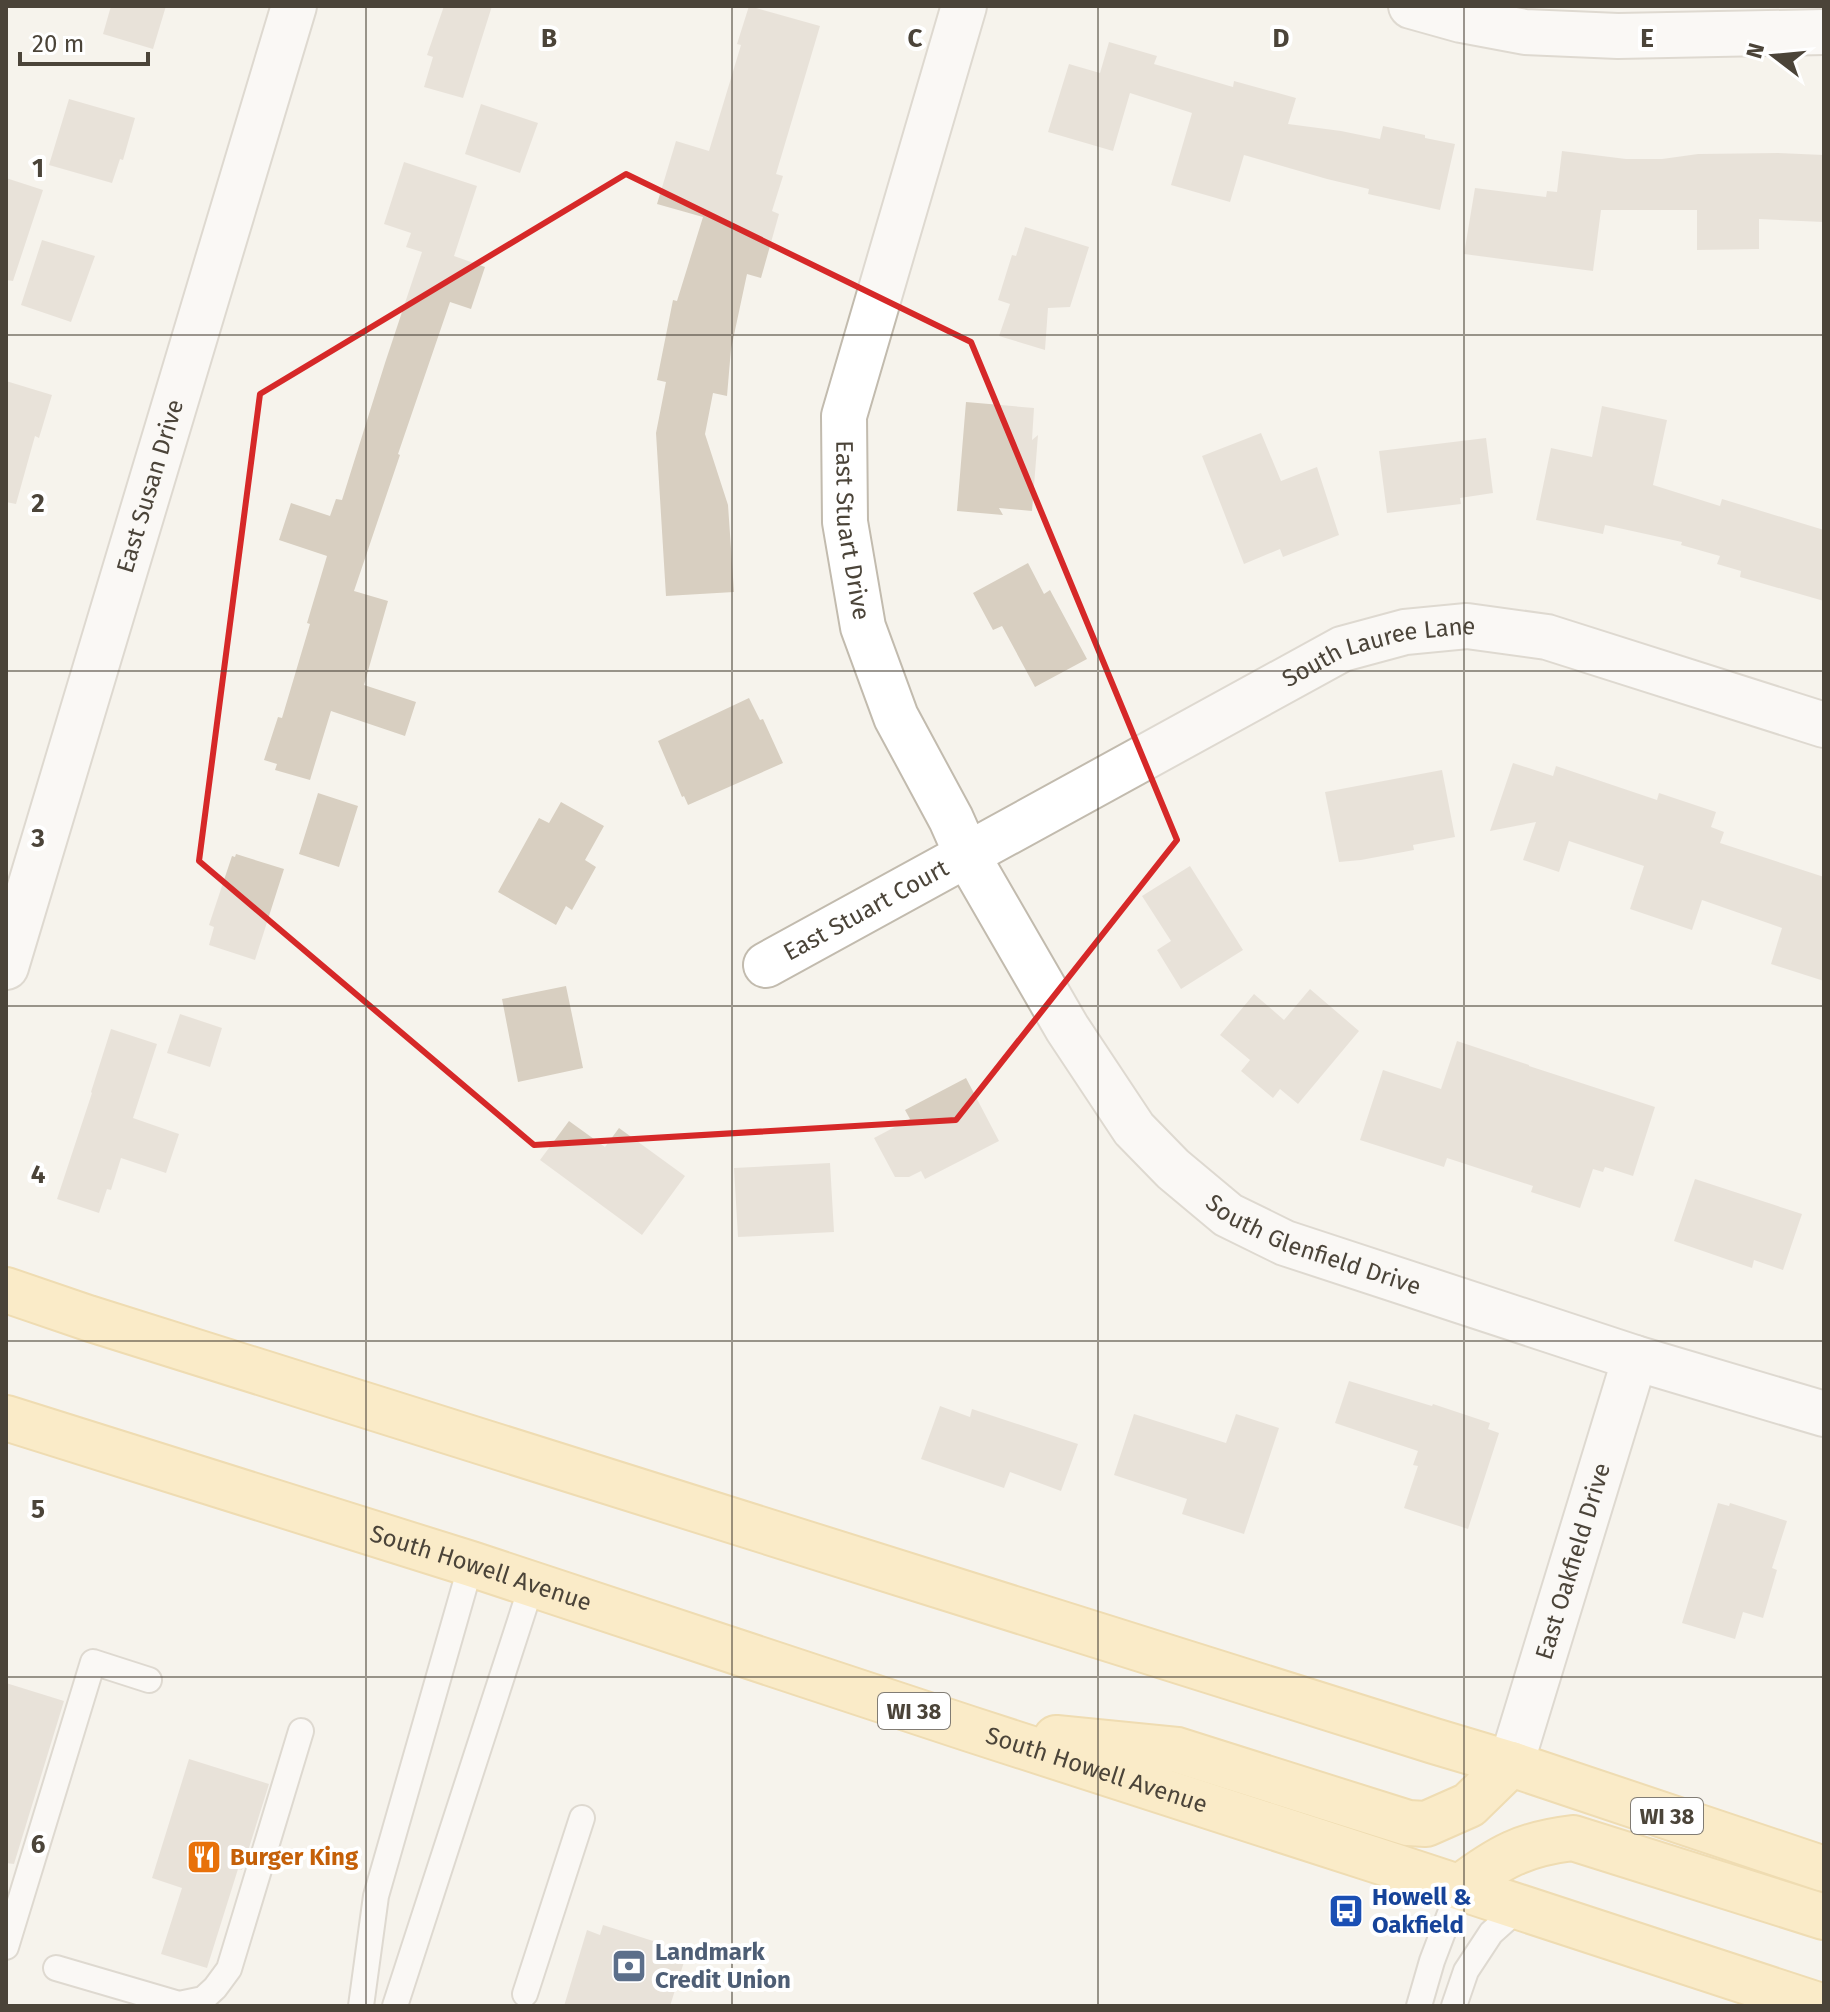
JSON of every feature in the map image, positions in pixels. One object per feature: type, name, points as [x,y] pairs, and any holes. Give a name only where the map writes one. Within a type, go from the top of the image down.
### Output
[{"type":"main road","name":"WI 38","points":[[6,1290],[1511,1764],[1824,1869]]},
{"type":"main road","name":"South Howell Avenue","points":[[6,1418],[471,1564],[1821,2006]]},
{"type":"main road","points":[[970,1729],[1177,1750],[1408,1823],[1426,1824],[1469,1805],[1511,1764]]},
{"type":"main road","points":[[1460,1887],[1491,1864],[1520,1849],[1573,1838],[1824,1917]]},
{"type":"main road","points":[[1645,1948],[1824,1977]]},
{"type":"street","name":"East Susan Drive","points":[[6,967],[294,6]]},
{"type":"street","name":"East Stuart Drive","points":[[964,6],[844,416],[845,522],[863,627],[896,717],[967,855]]},
{"type":"street","points":[[1411,6],[1461,20],[1525,32],[1618,36],[1824,32]]},
{"type":"street","name":"South Lauree Lane","points":[[967,855],[1342,649],[1405,632],[1467,626],[1547,637],[1824,725]]},
{"type":"street","name":"East Stuart Court","points":[[766,965],[967,855]]},
{"type":"street","name":"South Glenfield Drive","points":[[967,855],[1067,1028],[1134,1129],[1173,1169],[1228,1215],[1285,1243],[1635,1358],[1824,1414]]},
{"type":"street","name":"East Oakfield Drive","points":[[1511,1764],[1635,1358]]},
{"type":"lane","points":[[361,2006],[376,1896],[471,1564]]},
{"type":"lane","points":[[395,2006],[532,1584]]},
{"type":"lane","points":[[6,1947],[93,1662],[149,1680]]},
{"type":"lane","points":[[56,1968],[179,2004],[203,1999],[215,1988],[229,1969],[301,1731]]},
{"type":"lane","points":[[525,1994],[582,1818]]},
{"type":"lane","points":[[1419,2006],[1460,1887]]},
{"type":"lane","points":[[1454,2006],[1466,1971],[1491,1933],[1519,1908]]},
{"type":"highlighted area","points":[[626,174],[971,342],[1177,840],[956,1120],[534,1145],[199,861],[260,394]]},
{"type":"building","points":[[111,6],[166,6],[153,49],[103,34]]},
{"type":"building","points":[[444,6],[492,6],[463,98],[424,87],[433,57],[427,55]]},
{"type":"building","points":[[749,6],[820,26],[776,174],[783,176],[772,211],[779,214],[761,278],[747,274],[731,349],[727,396],[713,393],[705,434],[728,505],[734,592],[666,596],[656,433],[666,382],[657,380],[673,300],[677,301],[703,217],[657,204],[676,141],[709,151],[741,45],[737,44]]},
{"type":"building","points":[[1109,42],[1157,56],[1154,64],[1233,87],[1234,81],[1296,98],[1288,124],[1380,139],[1383,126],[1455,144],[1440,210],[1368,194],[1369,189],[1244,155],[1230,202],[1171,185],[1192,113],[1130,93],[1113,151],[1048,132],[1069,64],[1100,73]]},
{"type":"building","points":[[69,99],[135,118],[123,160],[120,159],[112,183],[49,165]]},
{"type":"building","points":[[481,104],[538,123],[520,173],[465,154]]},
{"type":"building","points":[[1562,151],[1626,159],[1662,159],[1698,154],[1824,155],[1824,222],[1759,219],[1759,249],[1697,250],[1697,210],[1601,210],[1593,271],[1464,254],[1475,188],[1546,197],[1547,191],[1557,192]]},
{"type":"building","points":[[404,162],[477,186],[454,256],[485,267],[471,309],[450,302],[354,591],[388,601],[364,685],[416,702],[405,736],[331,711],[310,780],[275,770],[277,764],[264,760],[278,717],[282,718],[327,556],[279,540],[291,503],[330,516],[336,499],[342,500],[422,252],[406,247],[411,233],[384,224]]},
{"type":"building","points":[[6,178],[43,190],[13,281],[6,280]]},
{"type":"building","points":[[1025,227],[1089,247],[1070,307],[1048,308],[1045,350],[999,336],[1010,304],[998,300],[1012,255],[1016,256]]},
{"type":"building","points":[[42,240],[95,256],[71,322],[21,305]]},
{"type":"building","points":[[6,381],[52,395],[39,438],[35,436],[16,504],[6,502]]},
{"type":"building","points":[[966,402],[1034,408],[1032,440],[1038,435],[1032,511],[999,508],[1003,515],[957,511]]},
{"type":"building","points":[[1602,406],[1667,420],[1653,485],[1720,506],[1722,499],[1824,530],[1824,601],[1740,577],[1741,571],[1717,564],[1720,556],[1681,545],[1682,542],[1605,525],[1603,534],[1536,520],[1551,448],[1592,457]]},
{"type":"building","points":[[1261,433],[1281,481],[1317,467],[1339,535],[1283,557],[1280,549],[1244,564],[1202,456]]},
{"type":"building","points":[[1486,438],[1493,493],[1460,498],[1461,504],[1387,513],[1379,451]]},
{"type":"building","points":[[1028,563],[1044,594],[1050,590],[1087,659],[1035,687],[1002,626],[993,630],[973,593]]},
{"type":"building","points":[[749,698],[760,720],[763,719],[783,763],[688,805],[658,741]]},
{"type":"building","points":[[1513,763],[1553,776],[1556,766],[1657,800],[1659,793],[1716,812],[1711,827],[1724,832],[1720,843],[1824,877],[1824,981],[1771,964],[1782,928],[1702,900],[1692,930],[1630,909],[1644,866],[1569,841],[1559,872],[1523,860],[1536,822],[1490,831]]},
{"type":"building","points":[[1442,770],[1455,837],[1413,845],[1414,850],[1339,862],[1325,792]]},
{"type":"building","points":[[318,793],[358,806],[339,867],[299,854]]},
{"type":"building","points":[[561,802],[604,826],[585,860],[596,867],[572,910],[566,906],[556,925],[498,892],[539,818],[549,823]]},
{"type":"building","points":[[236,854],[284,869],[255,960],[209,945],[214,927],[209,925],[232,856]]},
{"type":"building","points":[[1190,866],[1243,950],[1181,989],[1157,950],[1171,941],[1142,896]]},
{"type":"building","points":[[566,986],[583,1068],[518,1082],[502,999]]},
{"type":"building","points":[[1310,989],[1359,1031],[1298,1104],[1280,1089],[1273,1098],[1241,1071],[1250,1060],[1220,1035],[1254,994],[1284,1020]]},
{"type":"building","points":[[180,1014],[222,1028],[210,1067],[167,1053]]},
{"type":"building","points":[[111,1029],[157,1044],[133,1118],[179,1134],[166,1173],[121,1158],[111,1190],[107,1189],[99,1213],[57,1199]]},
{"type":"building","points":[[1457,1041],[1655,1107],[1633,1176],[1605,1167],[1603,1172],[1593,1169],[1580,1208],[1531,1192],[1533,1186],[1447,1158],[1444,1167],[1360,1140],[1383,1070],[1441,1089]]},
{"type":"building","points":[[966,1078],[999,1141],[925,1179],[921,1171],[909,1177],[895,1177],[874,1138],[910,1119],[905,1110]]},
{"type":"building","points":[[569,1121],[605,1147],[619,1128],[685,1176],[642,1235],[540,1160]]},
{"type":"building","points":[[830,1163],[834,1232],[738,1237],[734,1168]]},
{"type":"building","points":[[1695,1179],[1802,1214],[1783,1270],[1754,1260],[1752,1268],[1674,1241]]},
{"type":"building","points":[[1349,1381],[1490,1423],[1488,1429],[1499,1433],[1468,1529],[1404,1508],[1418,1466],[1413,1465],[1418,1451],[1335,1423]]},
{"type":"building","points":[[940,1406],[970,1417],[972,1409],[1078,1444],[1061,1491],[1010,1472],[1004,1488],[921,1459]]},
{"type":"building","points":[[1134,1414],[1226,1443],[1236,1414],[1279,1428],[1244,1534],[1182,1514],[1187,1499],[1114,1475]]},
{"type":"building","points":[[1718,1503],[1729,1506],[1730,1503],[1787,1521],[1772,1568],[1777,1570],[1763,1618],[1743,1612],[1735,1639],[1682,1623]]},
{"type":"building","points":[[6,1683],[64,1701],[14,1864],[6,1863]]},
{"type":"building","name":"Burger King","points":[[189,1759],[269,1784],[207,1968],[161,1954],[182,1888],[152,1878]]},
{"type":"building","name":"Landmark Credit Union","points":[[603,1925],[675,1948],[672,1958],[684,1962],[670,2006],[564,2006],[587,1930],[600,1935]]},
{"type":"place","name":"Burger King","points":[[204,1857]]},
{"type":"place","name":"Howell & Oakfield","points":[[1346,1911]]},
{"type":"place","name":"Landmark Credit Union","points":[[629,1966]]}]
